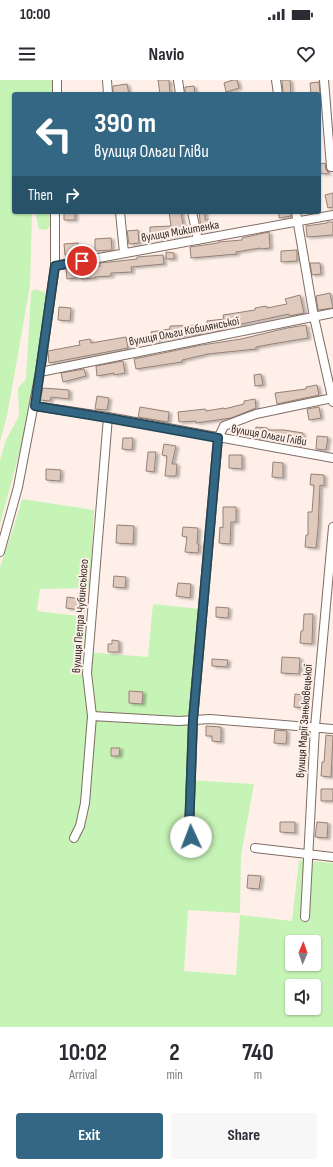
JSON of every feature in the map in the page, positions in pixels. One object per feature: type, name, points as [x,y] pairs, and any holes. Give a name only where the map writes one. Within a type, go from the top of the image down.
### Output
[{"type":"street","points":[[57,80],[57,92]]},
{"type":"street","points":[[107,80],[108,92]]},
{"type":"street","points":[[178,80],[180,92]]},
{"type":"street","points":[[276,80],[278,92]]},
{"type":"street","points":[[324,80],[331,167],[333,167]]},
{"type":"street","points":[[0,552],[18,487],[35,406],[55,266],[55,214]]},
{"type":"street","points":[[120,214],[124,253]]},
{"type":"street","points":[[192,214],[198,240]]},
{"type":"street","points":[[191,837],[189,831],[193,720],[218,438],[224,426],[256,414],[333,400],[314,317],[296,214]]},
{"type":"street","name":"вулиця Микитенка","points":[[55,266],[333,215]]},
{"type":"street","name":"вулиця Ольги Кобилянської","points":[[40,372],[333,313]]},
{"type":"street","name":"вулиця Ольги Гліви","points":[[35,406],[333,458]]},
{"type":"street","name":"вулиця Петра Чубинського","points":[[74,838],[80,826],[85,803],[92,716],[87,673],[108,418]]},
{"type":"street","name":"вулиця Марії Заньковецької","points":[[305,917],[307,855],[315,727],[333,527]]},
{"type":"street","points":[[92,716],[179,721],[210,720],[333,729]]},
{"type":"street","points":[[255,848],[333,857]]},
{"type":"green space","points":[[0,80],[54,80],[54,92],[12,92],[12,214],[32,214],[30,286],[7,416],[0,442]]},
{"type":"green space","points":[[35,214],[51,214],[51,225],[46,230],[39,229]]},
{"type":"green space","points":[[34,289],[48,293],[37,389],[0,524],[0,460],[6,440],[19,416],[18,388],[26,379],[31,293]]},
{"type":"green space","points":[[22,499],[94,510],[90,588],[40,589],[37,611],[87,617],[86,652],[148,657],[153,604],[200,609],[187,780],[254,784],[241,855],[240,913],[188,910],[184,971],[236,975],[240,915],[292,921],[299,860],[333,863],[333,1027],[0,1027],[0,567]]},
{"type":"building","points":[[158,80],[169,80],[170,92],[160,92]]},
{"type":"building","points":[[237,80],[239,88],[226,92],[224,83]]},
{"type":"building","points":[[282,80],[290,80],[291,92],[283,92]]},
{"type":"building","points":[[319,82],[320,92],[311,92],[310,83]]},
{"type":"building","points":[[127,84],[129,92],[113,92],[113,86]]},
{"type":"building","points":[[194,86],[195,92],[185,92],[185,87]]},
{"type":"building","points":[[325,163],[326,170],[329,173],[321,174],[321,164]]},
{"type":"building","points":[[333,193],[333,207],[328,208],[325,195]]},
{"type":"building","points":[[64,214],[75,214],[75,220],[64,220]]},
{"type":"building","points":[[169,214],[181,214],[183,225],[185,225],[186,235],[164,236],[164,238],[150,239],[150,227],[171,226]]},
{"type":"building","points":[[199,214],[205,214],[205,220],[210,220],[210,230],[201,229]]},
{"type":"building","points":[[279,214],[291,214],[291,216],[279,218]]},
{"type":"building","points":[[333,222],[333,235],[307,237],[306,226]]},
{"type":"building","points":[[138,230],[139,243],[129,244],[127,231]]},
{"type":"building","points":[[269,232],[270,248],[236,252],[237,254],[191,258],[190,247],[218,242],[242,240],[242,238]]},
{"type":"building","points":[[111,238],[112,250],[95,251],[95,239]]},
{"type":"building","points":[[78,243],[78,255],[65,255],[64,244]]},
{"type":"building","points":[[297,250],[297,261],[281,262],[281,251]]},
{"type":"building","points":[[166,252],[174,253],[174,259],[166,259]]},
{"type":"building","points":[[163,255],[164,264],[131,267],[132,272],[111,273],[111,276],[95,278],[81,279],[81,277],[67,279],[66,270],[80,267],[100,266],[100,263],[137,259],[137,257]]},
{"type":"building","points":[[310,263],[320,263],[321,274],[312,275]]},
{"type":"building","points":[[330,293],[333,308],[318,310],[316,296]]},
{"type":"building","points":[[300,295],[304,313],[289,316],[289,314],[220,327],[220,330],[197,335],[165,338],[153,342],[151,332],[170,329],[170,326],[207,325],[207,321],[224,319],[223,315],[255,310],[255,308],[266,306],[267,308],[287,304],[285,299]]},
{"type":"building","points":[[59,307],[71,308],[70,321],[58,320]]},
{"type":"building","points":[[306,325],[308,338],[256,347],[256,349],[208,354],[182,360],[182,362],[136,369],[134,359]]},
{"type":"building","points":[[126,337],[128,348],[49,363],[48,351],[80,345],[79,341],[90,339],[91,343]]},
{"type":"building","points":[[123,361],[125,373],[97,376],[96,366]]},
{"type":"building","points":[[84,369],[86,376],[63,382],[61,373]]},
{"type":"building","points":[[261,374],[263,385],[255,386],[254,375]]},
{"type":"building","points":[[317,385],[319,395],[277,404],[275,393],[306,389],[306,387]]},
{"type":"building","points":[[43,388],[69,390],[69,399],[51,397],[50,401],[40,400]]},
{"type":"building","points":[[97,396],[109,398],[107,410],[95,409]]},
{"type":"building","points":[[255,399],[256,408],[231,418],[196,423],[196,421],[179,422],[178,412],[205,409],[206,411],[224,409],[244,404],[244,401]]},
{"type":"building","points":[[140,407],[169,412],[168,422],[138,417]]},
{"type":"building","points":[[319,407],[321,418],[309,420],[307,409]]},
{"type":"building","points":[[256,427],[267,428],[267,430],[284,430],[303,433],[301,445],[292,444],[292,442],[255,438]]},
{"type":"building","points":[[317,436],[328,437],[326,450],[316,449]]},
{"type":"building","points":[[123,438],[133,438],[132,450],[122,449]]},
{"type":"building","points":[[164,444],[176,446],[172,464],[177,464],[176,476],[165,476],[167,456],[162,455]]},
{"type":"building","points":[[148,452],[156,452],[154,472],[146,471]]},
{"type":"building","points":[[229,455],[242,455],[242,469],[229,468]]},
{"type":"building","points":[[273,462],[283,463],[283,478],[272,477]]},
{"type":"building","points":[[46,469],[61,470],[60,481],[46,480]]},
{"type":"building","points":[[311,474],[324,475],[324,486],[320,485],[316,548],[305,547],[306,535],[308,535],[308,512],[312,512],[314,485],[310,485]]},
{"type":"building","points":[[223,507],[236,507],[236,522],[231,522],[230,544],[219,543],[220,527],[223,528]]},
{"type":"building","points":[[117,525],[134,526],[133,544],[116,543]]},
{"type":"building","points":[[183,527],[198,528],[198,553],[185,552],[187,537],[182,536]]},
{"type":"building","points":[[114,576],[126,577],[125,588],[113,587]]},
{"type":"building","points":[[178,583],[191,584],[190,598],[176,596]]},
{"type":"building","points":[[67,597],[81,599],[81,610],[66,608]]},
{"type":"building","points":[[216,607],[229,608],[228,618],[216,617]]},
{"type":"building","points":[[304,614],[313,614],[312,644],[300,643],[301,631],[303,631]]},
{"type":"building","points":[[112,640],[119,641],[119,652],[108,652],[108,644],[112,644]]},
{"type":"building","points":[[282,657],[300,658],[299,674],[281,673]]},
{"type":"building","points":[[212,659],[228,660],[227,667],[212,666]]},
{"type":"building","points":[[129,691],[143,692],[142,704],[129,703]]},
{"type":"building","points":[[295,694],[304,695],[303,708],[294,707]]},
{"type":"building","points":[[206,726],[221,727],[221,742],[212,741],[212,736],[206,736]]},
{"type":"building","points":[[275,730],[287,731],[286,744],[274,743]]},
{"type":"building","points":[[326,735],[333,736],[331,777],[321,776],[322,762],[324,762]]},
{"type":"building","points":[[111,748],[120,748],[119,756],[111,756]]},
{"type":"building","points":[[321,789],[333,789],[333,801],[321,801]]},
{"type":"building","points":[[280,822],[295,822],[295,833],[280,832]]},
{"type":"building","points":[[317,822],[328,823],[327,838],[315,837]]},
{"type":"building","points":[[248,875],[261,876],[259,889],[247,888]]},
{"type":"route","points":[[82,261],[55,266],[35,406],[218,438],[193,720],[191,810],[189,831],[191,837]]}]
